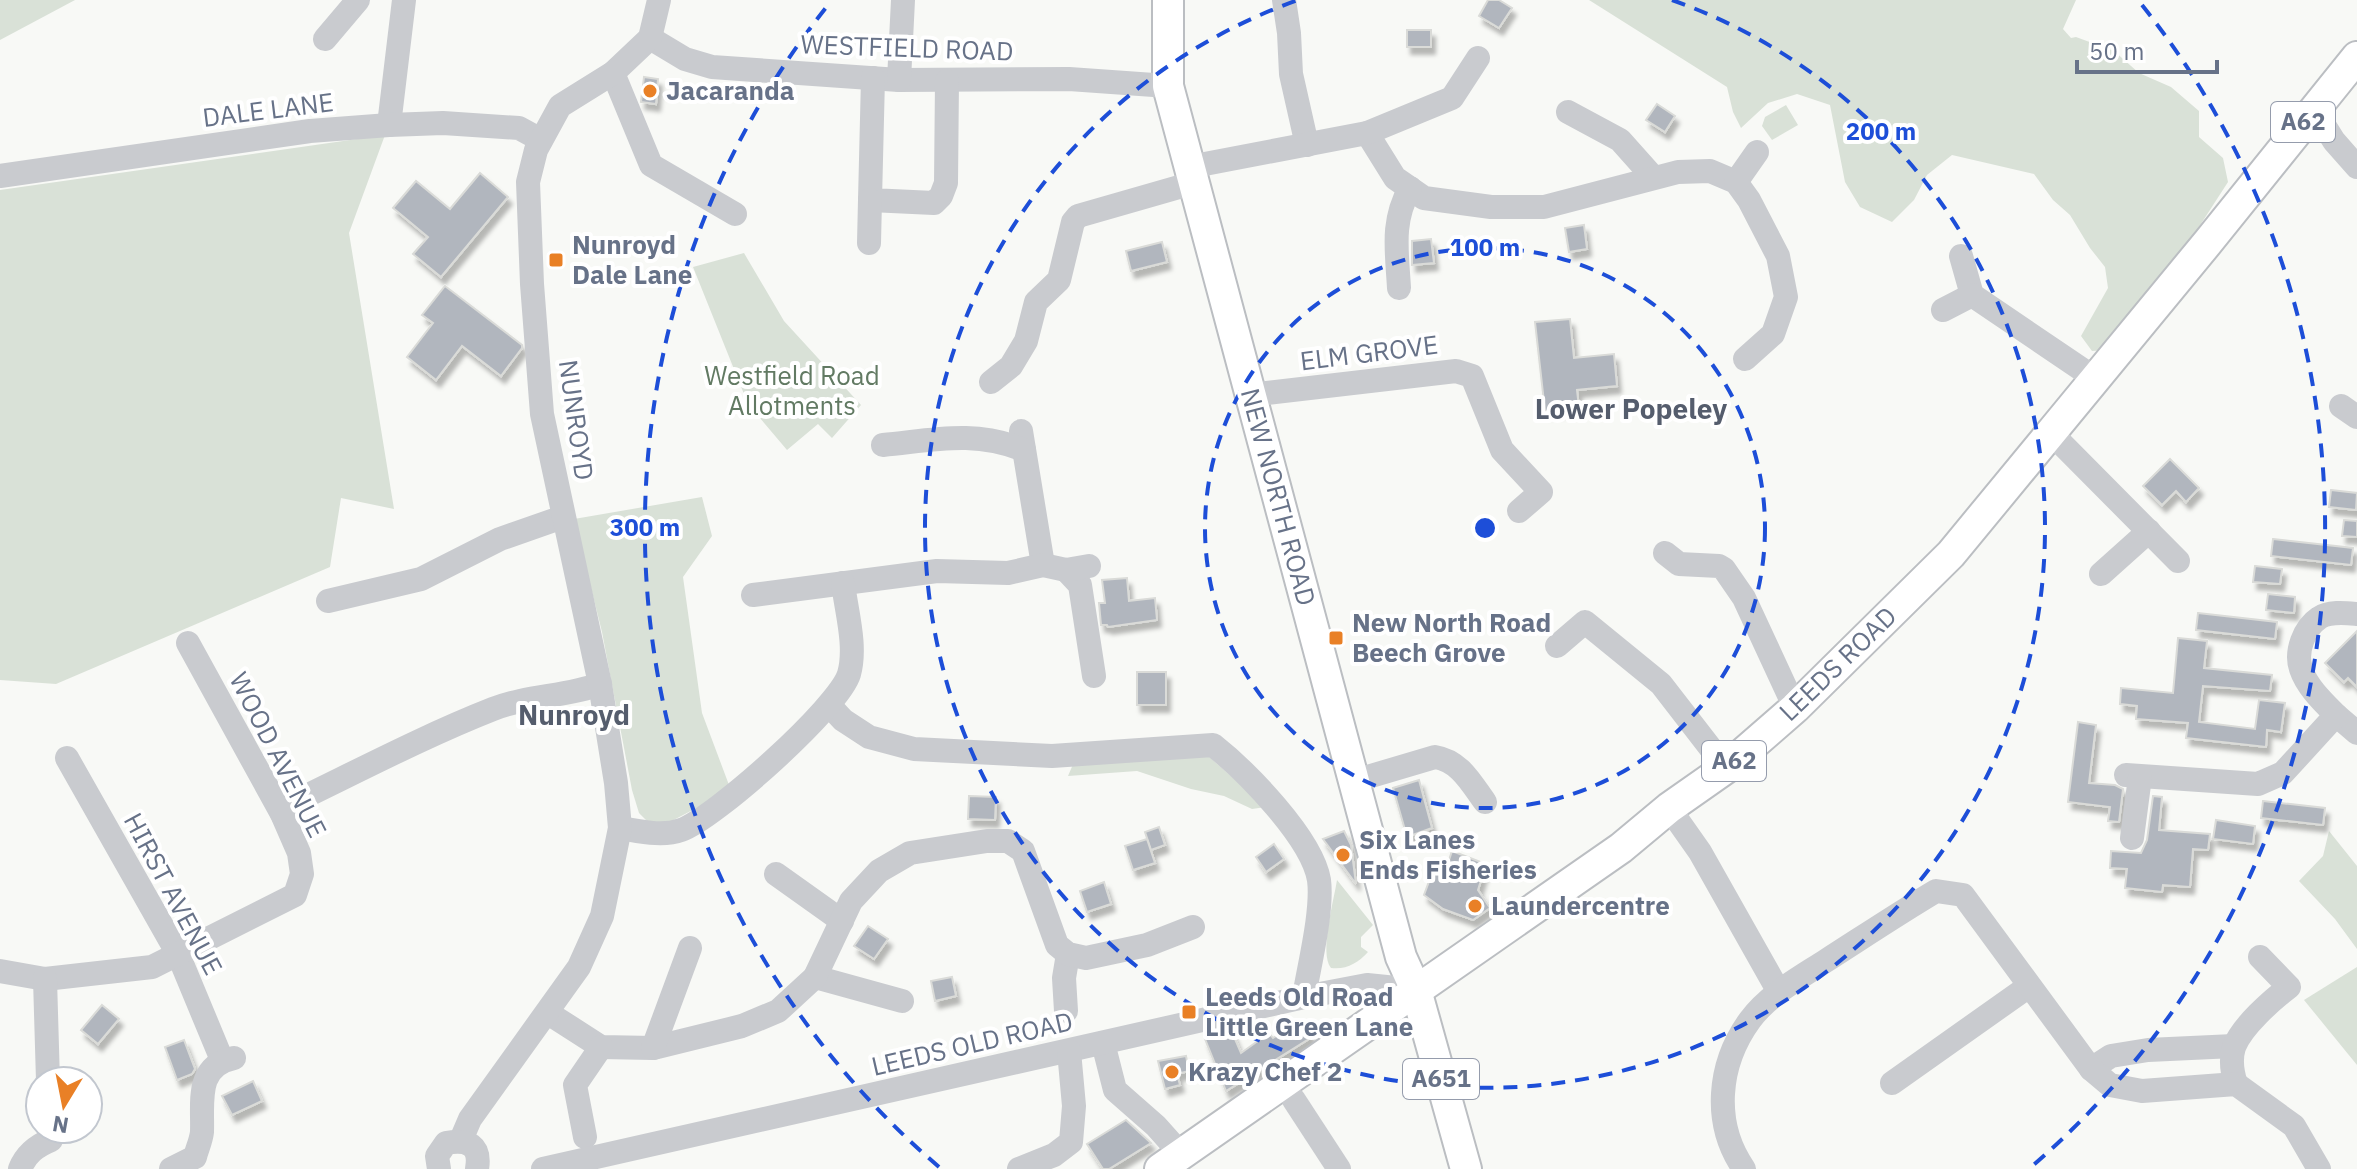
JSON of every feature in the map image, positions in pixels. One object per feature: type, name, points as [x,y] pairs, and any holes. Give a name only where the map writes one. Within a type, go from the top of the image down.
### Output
[{"type":"main road","name":"NEW NORTH ROAD","points":[[1168,0],[1168,86],[1401,957],[1416,990]]},
{"type":"main road","name":"LEEDS ROAD","points":[[1171,1162],[1621,848],[1669,808],[1726,768],[1795,708],[1951,554],[2357,57]]},
{"type":"main road","name":"A651","points":[[1416,990],[1466,1169]]},
{"type":"street","points":[[325,39],[358,0]]},
{"type":"street","points":[[389,125],[404,0]]},
{"type":"street","points":[[650,38],[659,0]]},
{"type":"street","points":[[899,80],[903,0]]},
{"type":"street","points":[[1285,0],[1291,74],[1307,145]]},
{"type":"street","name":"NUNROYD","points":[[479,1159],[470,1119],[579,967],[602,916],[620,828],[600,684],[542,414],[528,182],[536,150],[560,106],[613,73],[650,38]]},
{"type":"street","name":"WESTFIELD ROAD","points":[[650,38],[685,59],[712,67],[899,80],[1069,79],[1168,86]]},
{"type":"street","points":[[991,382],[1011,366],[1026,341],[1036,302],[1059,280],[1073,222],[1078,216],[1191,175],[1367,133],[1452,98],[1478,58]]},
{"type":"street","points":[[613,73],[651,165],[735,214]]},
{"type":"street","points":[[869,243],[873,78]]},
{"type":"street","points":[[870,200],[934,203],[941,196],[946,183],[947,81]]},
{"type":"street","points":[[2314,109],[2334,141],[2357,167]]},
{"type":"street","points":[[1568,112],[1620,140],[1653,177]]},
{"type":"street","name":"DALE LANE","points":[[0,176],[310,131],[389,125],[443,123],[519,128],[541,140]]},
{"type":"street","points":[[1367,133],[1395,178],[1424,198],[1491,207],[1544,207],[1678,172],[1710,171],[1736,182],[1749,200],[1778,256],[1786,297],[1773,334],[1745,359]]},
{"type":"street","points":[[1736,182],[1757,152]]},
{"type":"street","points":[[1399,288],[1396,234],[1399,208],[1410,188]]},
{"type":"street","points":[[1961,256],[1972,295],[2096,379]]},
{"type":"street","points":[[1943,310],[1972,295]]},
{"type":"street","name":"ELM GROVE","points":[[1250,395],[1456,371],[1472,376],[1502,450],[1541,492],[1519,511]]},
{"type":"street","points":[[2051,433],[2178,561]]},
{"type":"street","points":[[883,445],[963,437],[1022,440],[1066,567],[1080,585],[1094,676]]},
{"type":"street","points":[[328,601],[355,586],[421,579],[500,539],[563,517]]},
{"type":"street","points":[[2101,574],[2149,531]]},
{"type":"street","points":[[1665,553],[1679,564],[1719,566],[1724,569],[1744,598],[1795,708]]},
{"type":"street","points":[[753,595],[937,571],[1008,573],[1066,567]]},
{"type":"street","points":[[620,828],[650,833],[680,831],[712,813],[829,705],[849,675],[851,647],[843,583]]},
{"type":"street","points":[[2357,614],[2320,617],[2304,636],[2299,652],[2300,669],[2313,691],[2357,733]]},
{"type":"street","points":[[1557,646],[1585,622],[1661,684],[1726,768]]},
{"type":"street","name":"WOOD AVENUE","points":[[178,954],[295,895],[302,874],[282,814],[188,643]]},
{"type":"street","points":[[282,814],[298,800],[495,707],[548,694],[580,692],[600,684]]},
{"type":"street","points":[[829,705],[843,720],[869,737],[914,749],[1052,756],[1213,745],[1232,760],[1270,802],[1306,846],[1312,860],[1319,880],[1317,915],[1304,997]]},
{"type":"street","points":[[2132,838],[2133,776],[2258,784],[2283,773],[2336,715]]},
{"type":"street","points":[[1354,781],[1435,757],[1448,759],[1457,765],[1485,802]]},
{"type":"street","name":"HIRST AVENUE","points":[[67,758],[178,954],[222,1061],[200,1100],[202,1136],[195,1157],[171,1169]]},
{"type":"street","points":[[1669,808],[1700,852],[1779,992]]},
{"type":"street","points":[[548,1013],[601,1047],[653,1048],[742,1026],[778,1011],[815,977],[851,901],[879,871],[910,853],[987,841],[1008,841],[1023,851],[1057,945],[1068,954],[1086,958],[1147,945],[1193,927]]},
{"type":"street","points":[[776,874],[842,921]]},
{"type":"street","points":[[1744,1169],[1723,1124],[1723,1086],[1730,1056],[1751,1019],[1779,992],[1936,891],[1963,895],[2091,1069],[2110,1085],[2142,1091],[2236,1084]]},
{"type":"street","points":[[653,1048],[690,948]]},
{"type":"street","points":[[0,971],[45,979],[152,967],[178,954]]},
{"type":"street","points":[[1066,1011],[1064,978],[1068,954]]},
{"type":"street","points":[[2260,957],[2289,987],[2265,1005],[2234,1046],[2231,1068],[2236,1084],[2294,1126],[2319,1169]]},
{"type":"street","points":[[815,977],[902,1001]]},
{"type":"street","points":[[45,979],[48,1065]]},
{"type":"street","name":"LEEDS OLD ROAD","points":[[543,1169],[1304,997],[1367,985],[1416,990]]},
{"type":"street","points":[[1892,1083],[2029,986]]},
{"type":"street","points":[[1103,1043],[1115,1090],[1156,1126],[1171,1162]]},
{"type":"street","points":[[2091,1069],[2111,1056],[2148,1050],[2234,1046]]},
{"type":"street","points":[[585,1137],[575,1085],[601,1047]]},
{"type":"street","points":[[1019,1169],[1054,1155],[1071,1142],[1074,1106],[1069,1051]]},
{"type":"street","points":[[1294,1100],[1339,1169]]},
{"type":"street","points":[[439,1169],[437,1156],[446,1143],[479,1159]]},
{"type":"street","points":[[20,1169],[24,1159],[39,1145]]},
{"type":"green space","points":[[0,0],[75,0],[0,40]]},
{"type":"green space","points":[[1589,0],[2076,0],[2063,29],[2071,38],[2076,37],[2114,51],[2139,73],[2171,87],[2199,111],[2199,137],[2223,158],[2228,182],[2164,281],[2109,350],[2092,351],[2081,336],[2108,288],[2105,267],[2070,215],[2053,200],[2034,174],[1952,155],[1927,175],[1914,200],[1892,222],[1860,207],[1845,182],[1830,105],[1797,94],[1768,103],[1741,128],[1733,112],[1727,87]]},
{"type":"green space","points":[[1786,105],[1798,125],[1772,140],[1762,126],[1765,117]]},
{"type":"green space","points":[[385,135],[349,233],[394,509],[341,498],[330,567],[56,684],[0,680],[0,190]]},
{"type":"green space","name":"Westfield Road Allotments","points":[[744,253],[784,321],[861,405],[832,438],[818,424],[787,450],[748,404],[693,267]]},
{"type":"green space","points":[[702,497],[712,536],[683,577],[702,713],[729,785],[702,805],[668,823],[649,823],[639,813],[632,790],[602,632],[574,519]]},
{"type":"green space","points":[[1207,755],[1266,807],[1252,809],[1224,796],[1137,771],[1068,776],[1074,762]]},
{"type":"green space","points":[[2329,831],[2357,866],[2357,949],[2335,919],[2299,881],[2323,856]]},
{"type":"green space","points":[[1337,880],[1373,925],[1361,937],[1361,947],[1368,952],[1351,965],[1331,968],[1326,951]]},
{"type":"green space","points":[[2357,967],[2357,1065],[2304,1000]]},
{"type":"building","points":[[1488,0],[1499,0],[1512,8],[1499,28],[1479,16]]},
{"type":"building","points":[[1407,30],[1431,30],[1431,47],[1407,47]]},
{"type":"building","name":"Jacaranda","points":[[644,77],[658,79],[656,104],[641,102]]},
{"type":"building","points":[[1657,104],[1675,116],[1665,132],[1646,120]]},
{"type":"building","points":[[480,173],[508,197],[441,277],[413,254],[428,237],[393,208],[416,181],[450,209]]},
{"type":"building","points":[[1584,225],[1587,249],[1569,252],[1565,228]]},
{"type":"building","points":[[1431,239],[1434,263],[1412,265],[1412,241]]},
{"type":"building","points":[[1162,242],[1167,262],[1131,271],[1126,251]]},
{"type":"building","points":[[445,286],[522,345],[501,376],[462,346],[436,380],[407,357],[433,323],[422,315]]},
{"type":"building","points":[[1570,319],[1574,358],[1614,354],[1617,386],[1577,390],[1579,408],[1545,411],[1535,322]]},
{"type":"building","points":[[2170,459],[2199,488],[2186,502],[2176,491],[2162,505],[2143,486]]},
{"type":"building","points":[[2331,490],[2357,493],[2356,510],[2329,507]]},
{"type":"building","points":[[2344,520],[2357,521],[2357,537],[2342,536]]},
{"type":"building","points":[[2273,539],[2353,548],[2351,565],[2271,556]]},
{"type":"building","points":[[2255,566],[2282,569],[2280,584],[2253,582]]},
{"type":"building","points":[[1127,578],[1129,601],[1155,598],[1157,620],[1108,627],[1101,625],[1099,603],[1105,603],[1102,580]]},
{"type":"building","points":[[2268,594],[2295,597],[2294,613],[2266,610]]},
{"type":"building","points":[[2198,613],[2277,622],[2275,639],[2196,630]]},
{"type":"building","points":[[2357,631],[2357,687],[2348,678],[2344,682],[2325,663]]},
{"type":"building","points":[[2178,638],[2207,641],[2204,668],[2272,675],[2270,691],[2203,686],[2199,722],[2255,729],[2259,700],[2285,703],[2281,732],[2267,730],[2266,747],[2186,738],[2188,723],[2136,719],[2137,706],[2120,704],[2121,688],[2173,693]]},
{"type":"building","points":[[1137,672],[1166,672],[1166,705],[1137,705]]},
{"type":"building","points":[[2078,722],[2096,725],[2089,783],[2115,785],[2123,789],[2119,822],[2108,821],[2110,807],[2068,802]]},
{"type":"building","points":[[1419,780],[1432,828],[1407,837],[1393,788]]},
{"type":"building","points":[[969,796],[996,797],[995,820],[968,819]]},
{"type":"building","points":[[2153,796],[2162,797],[2159,830],[2210,834],[2208,850],[2193,849],[2190,887],[2163,885],[2162,892],[2125,888],[2127,869],[2110,868],[2111,851],[2141,853],[2147,840]]},
{"type":"building","points":[[2263,801],[2325,808],[2323,825],[2261,818]]},
{"type":"building","points":[[2216,820],[2255,826],[2253,844],[2213,839]]},
{"type":"building","points":[[1159,827],[1165,845],[1151,850],[1145,832]]},
{"type":"building","name":"Six Lanes Ends Fisheries","points":[[1344,831],[1351,845],[1356,884],[1323,839]]},
{"type":"building","points":[[1147,839],[1155,863],[1133,870],[1125,846]]},
{"type":"building","points":[[1274,844],[1284,859],[1266,872],[1256,857]]},
{"type":"building","points":[[1452,851],[1486,864],[1478,890],[1490,908],[1473,920],[1443,909],[1424,895],[1434,868],[1445,872]]},
{"type":"building","points":[[1104,882],[1111,904],[1087,912],[1080,891]]},
{"type":"building","points":[[868,926],[888,939],[874,959],[854,946]]},
{"type":"building","points":[[952,977],[956,996],[935,1001],[931,981]]},
{"type":"building","points":[[102,1005],[119,1019],[98,1044],[81,1030]]},
{"type":"building","points":[[1302,1020],[1312,1037],[1226,1091],[1205,1039],[1232,1032],[1241,1053],[1269,1033],[1273,1038]]},
{"type":"building","points":[[184,1040],[195,1069],[192,1074],[177,1080],[165,1047]]},
{"type":"building","name":"Krazy Chef 2","points":[[1186,1056],[1189,1071],[1177,1074],[1180,1085],[1165,1089],[1158,1061]]},
{"type":"building","points":[[253,1081],[262,1101],[232,1115],[222,1096]]},
{"type":"building","points":[[1126,1120],[1151,1143],[1109,1169],[1103,1169],[1087,1144]]},
{"type":"place","name":"Jacaranda","points":[[650,91]]},
{"type":"place","name":"Nunroyd Dale Lane","points":[[556,260]]},
{"type":"place","name":"New North Road Beech Grove","points":[[1336,638]]},
{"type":"place","name":"Six Lanes Ends Fisheries","points":[[1343,855]]},
{"type":"place","name":"Laundercentre","points":[[1475,906]]},
{"type":"place","name":"Leeds Old Road Little Green Lane","points":[[1189,1012]]},
{"type":"place","name":"Krazy Chef 2","points":[[1172,1072]]},
{"type":"district","name":"Lower Popeley","points":[[1631,409]]},
{"type":"district","name":"Nunroyd","points":[[574,715]]}]
